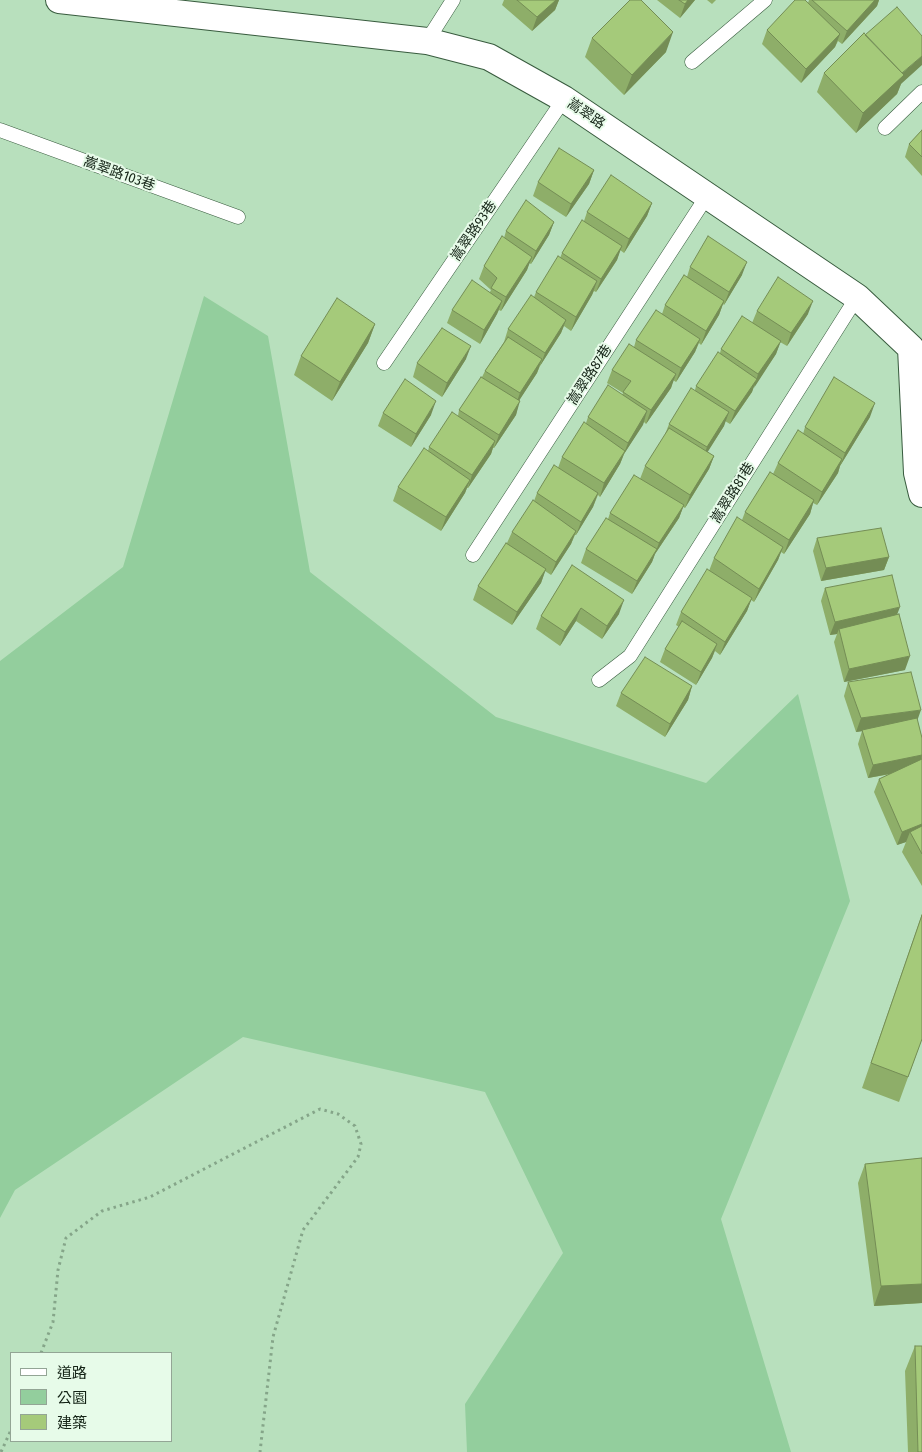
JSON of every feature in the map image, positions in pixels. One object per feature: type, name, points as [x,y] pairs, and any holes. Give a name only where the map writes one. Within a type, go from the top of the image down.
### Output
[{"type":"street","name":"嵩翠路","points":[[59,0],[427,41],[489,57],[564,99],[857,297],[916,345],[917,473],[922,494]]},
{"type":"lane","points":[[427,41],[453,0]]},
{"type":"lane","points":[[692,62],[765,0]]},
{"type":"lane","points":[[885,128],[922,92]]},
{"type":"lane","name":"嵩翠路93巷","points":[[384,363],[564,99]]},
{"type":"lane","name":"嵩翠路103巷","points":[[0,130],[238,217]]},
{"type":"lane","name":"嵩翠路87巷","points":[[473,555],[708,196]]},
{"type":"lane","name":"嵩翠路81巷","points":[[600,680],[630,656],[857,297]]},
{"type":"path","points":[[41,1352],[53,1322],[58,1270],[66,1238],[102,1211],[150,1197],[320,1110],[338,1114],[354,1126],[361,1144],[358,1156],[303,1230],[273,1337],[260,1452]]},
{"type":"path","points":[[1,1452],[10,1432]]},
{"type":"green space","points":[[204,296],[268,336],[310,572],[496,717],[706,783],[798,694],[850,901],[721,1219],[791,1452],[467,1452],[465,1404],[563,1253],[485,1092],[243,1037],[15,1190],[0,1218],[0,661],[123,567]]},
{"type":"building","points":[[517,0],[556,0],[537,17]]},
{"type":"building","points":[[630,0],[641,0],[673,32],[632,75],[592,38]]},
{"type":"building","points":[[679,0],[688,0],[685,4]]},
{"type":"building","points":[[795,0],[805,0],[840,34],[806,69],[767,30]]},
{"type":"building","points":[[812,0],[875,0],[847,31]]},
{"type":"building","points":[[897,7],[922,36],[922,56],[902,73],[865,35]]},
{"type":"building","points":[[864,33],[904,75],[863,113],[824,73]]},
{"type":"building","points":[[922,130],[922,157],[909,144]]},
{"type":"building","points":[[559,148],[594,170],[571,204],[538,182]]},
{"type":"building","points":[[611,175],[652,203],[629,239],[587,212]]},
{"type":"building","points":[[526,200],[554,222],[536,251],[506,231]]},
{"type":"building","points":[[582,220],[622,246],[601,279],[562,253]]},
{"type":"building","points":[[502,236],[532,257],[506,297],[491,288],[497,278],[484,266]]},
{"type":"building","points":[[708,236],[747,262],[729,292],[690,267]]},
{"type":"building","points":[[558,256],[597,281],[576,317],[536,292]]},
{"type":"building","points":[[684,275],[724,301],[706,331],[665,305]]},
{"type":"building","points":[[778,277],[813,301],[791,333],[757,311]]},
{"type":"building","points":[[472,280],[502,301],[484,330],[452,310]]},
{"type":"building","points":[[531,295],[566,320],[545,353],[508,329]]},
{"type":"building","points":[[337,298],[375,324],[340,382],[301,356]]},
{"type":"building","points":[[656,310],[700,339],[681,368],[636,340]]},
{"type":"building","points":[[742,316],[781,341],[758,374],[721,349]]},
{"type":"building","points":[[442,328],[471,346],[447,383],[417,363]]},
{"type":"building","points":[[508,337],[542,359],[520,393],[485,371]]},
{"type":"building","points":[[629,344],[676,374],[651,410],[623,392],[631,381],[612,370]]},
{"type":"building","points":[[718,352],[757,379],[735,411],[696,386]]},
{"type":"building","points":[[481,377],[520,401],[499,435],[459,410]]},
{"type":"building","points":[[834,377],[875,403],[845,453],[805,427]]},
{"type":"building","points":[[405,379],[436,401],[416,434],[383,413]]},
{"type":"building","points":[[608,385],[647,411],[628,443],[588,417]]},
{"type":"building","points":[[691,388],[729,412],[707,447],[669,424]]},
{"type":"building","points":[[452,412],[495,441],[472,475],[429,447]]},
{"type":"building","points":[[584,422],[625,451],[604,483],[562,457]]},
{"type":"building","points":[[669,428],[714,456],[690,495],[645,466]]},
{"type":"building","points":[[798,430],[842,459],[822,492],[778,463]]},
{"type":"building","points":[[424,448],[470,480],[446,517],[398,487]]},
{"type":"building","points":[[554,465],[598,493],[581,522],[537,493]]},
{"type":"building","points":[[770,472],[814,500],[789,540],[745,512]]},
{"type":"building","points":[[634,475],[684,505],[659,543],[610,513]]},
{"type":"building","points":[[533,500],[576,531],[556,562],[512,532]]},
{"type":"building","points":[[737,517],[783,547],[759,589],[714,558]]},
{"type":"building","points":[[606,518],[657,549],[637,581],[586,549]]},
{"type":"building","points":[[881,528],[889,557],[826,568],[817,538]]},
{"type":"building","points":[[506,543],[546,569],[517,612],[478,586]]},
{"type":"building","points":[[572,565],[624,600],[607,626],[581,608],[565,632],[541,616]]},
{"type":"building","points":[[707,569],[752,598],[725,642],[681,612]]},
{"type":"building","points":[[892,575],[900,607],[835,622],[825,588]]},
{"type":"building","points":[[899,614],[910,656],[849,669],[839,629]]},
{"type":"building","points":[[682,621],[717,644],[701,672],[665,649]]},
{"type":"building","points":[[645,657],[692,686],[670,724],[621,693]]},
{"type":"building","points":[[911,672],[921,710],[861,718],[848,682]]},
{"type":"building","points":[[917,718],[922,738],[922,755],[873,765],[862,730]]},
{"type":"building","points":[[922,759],[922,824],[902,832],[879,779]]},
{"type":"building","points":[[922,826],[922,854],[910,832]]},
{"type":"building","points":[[922,915],[922,1039],[908,1077],[871,1063]]},
{"type":"building","points":[[922,1158],[922,1284],[881,1286],[865,1164]]},
{"type":"building","points":[[915,1346],[922,1346],[922,1452],[918,1452]]}]
